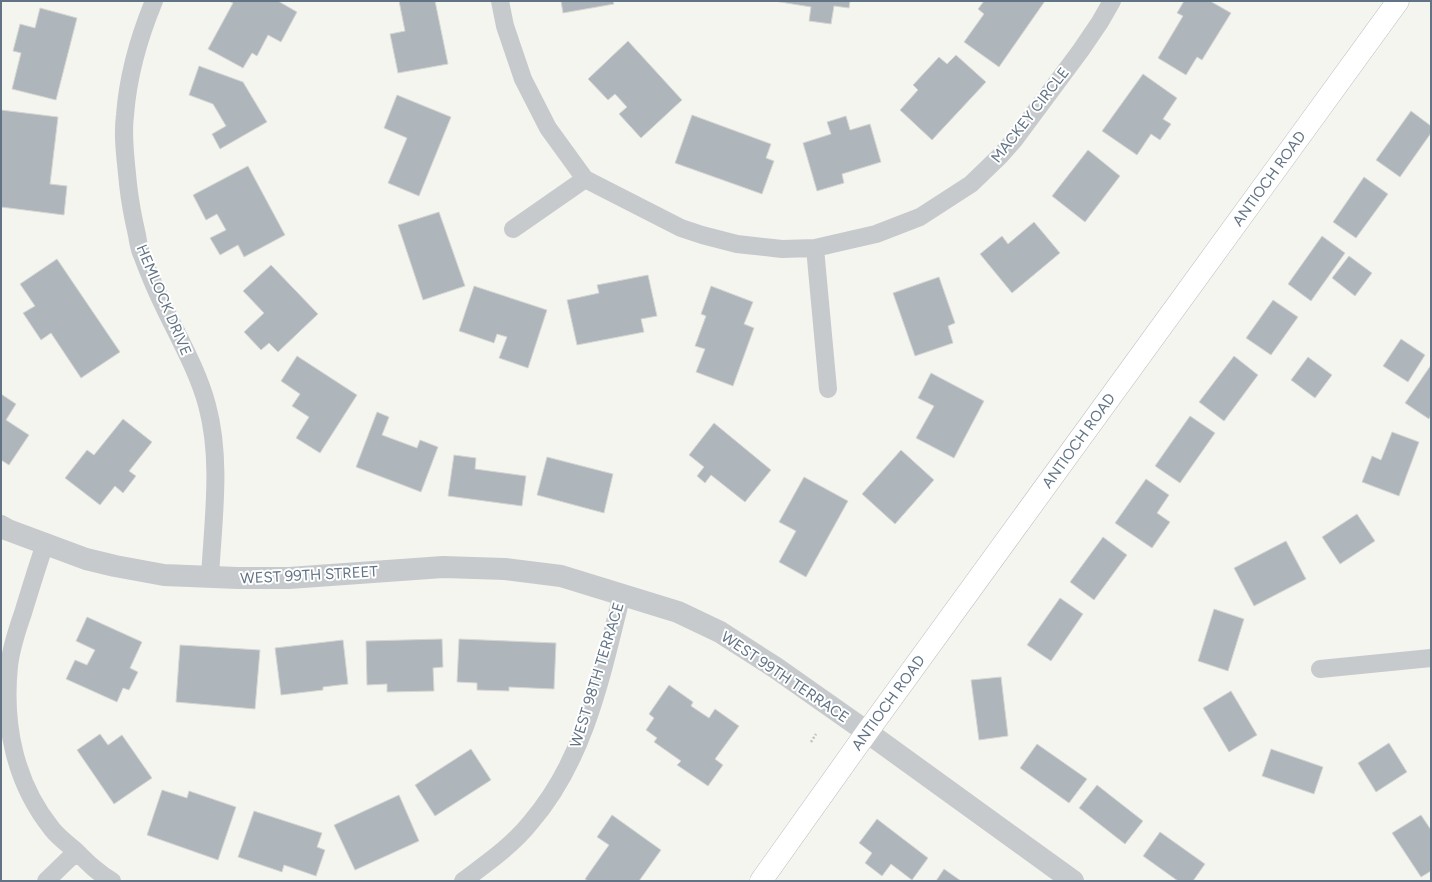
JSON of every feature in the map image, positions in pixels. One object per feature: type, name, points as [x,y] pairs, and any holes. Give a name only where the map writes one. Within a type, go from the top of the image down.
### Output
[{"type":"main road","name":"ANTIOCH ROAD","points":[[761,881],[867,732],[1398,1]]},
{"type":"street","name":"HEMLOCK DRIVE","points":[[154,1],[145,23],[129,84],[124,116],[124,145],[130,203],[141,253],[165,309],[195,371],[207,405],[215,455],[215,487],[210,577]]},
{"type":"street","name":"MACKEY CIRCLE","points":[[500,1],[505,26],[523,79],[548,128],[585,179],[681,228],[737,244],[782,249],[815,248],[876,234],[920,217],[971,184],[1015,139],[1081,50],[1112,1]]},
{"type":"street","points":[[513,229],[585,179]]},
{"type":"street","points":[[815,248],[828,389]]},
{"type":"street","name":"WEST 99TH STREET","points":[[1,526],[86,559],[115,566],[164,574],[238,578],[289,578],[443,567],[505,569],[561,576],[622,594]]},
{"type":"street","points":[[45,544],[17,631],[9,665],[8,710],[10,736],[23,779],[39,810],[53,830],[101,875],[112,881]]},
{"type":"street","name":"WEST 99TH TERRACE","points":[[622,594],[678,612],[720,632],[776,668],[867,732],[1073,881]]},
{"type":"street","name":"WEST 98TH TERRACE","points":[[463,881],[498,856],[531,822],[559,784],[581,739],[603,669],[622,594]]},
{"type":"street","points":[[1320,669],[1431,658]]},
{"type":"street","points":[[46,881],[76,852]]},
{"type":"path","points":[[811,742],[816,734]]},
{"type":"building","points":[[229,1],[278,1],[297,12],[281,42],[268,35],[257,56],[252,53],[243,68],[208,49],[233,3]]},
{"type":"building","points":[[399,1],[435,1],[448,64],[398,73],[390,34],[405,31]]},
{"type":"building","points":[[561,1],[613,1],[614,4],[563,13]]},
{"type":"building","points":[[774,1],[850,1],[849,8],[834,6],[831,24],[809,21],[811,7]]},
{"type":"building","points":[[984,1],[1045,1],[999,67],[964,42],[984,14],[978,9]]},
{"type":"building","points":[[1184,1],[1210,1],[1231,13],[1202,60],[1197,57],[1186,75],[1158,58],[1183,16],[1177,13]]},
{"type":"building","points":[[40,8],[77,18],[56,100],[12,89],[21,53],[13,51],[20,24],[35,28]]},
{"type":"building","points":[[628,41],[682,100],[641,138],[619,114],[627,107],[615,94],[608,100],[588,79]]},
{"type":"building","points":[[956,55],[986,82],[932,140],[900,110],[918,90],[913,85],[939,57],[947,64]]},
{"type":"building","points":[[199,66],[243,82],[267,122],[220,149],[212,134],[226,126],[213,104],[189,95]]},
{"type":"building","points":[[1143,74],[1177,98],[1163,119],[1171,124],[1160,140],[1151,134],[1137,155],[1102,131]]},
{"type":"building","points":[[397,95],[451,117],[419,196],[388,183],[407,138],[384,128]]},
{"type":"building","points":[[1,110],[58,117],[50,184],[67,186],[64,215],[1,207]]},
{"type":"building","points":[[1411,111],[1431,126],[1431,133],[1400,177],[1376,160]]},
{"type":"building","points":[[692,115],[771,144],[766,158],[774,161],[762,194],[675,163]]},
{"type":"building","points":[[846,116],[850,130],[870,124],[881,162],[842,174],[844,183],[817,191],[803,143],[831,134],[827,122]]},
{"type":"building","points":[[1088,150],[1120,176],[1085,222],[1052,196]]},
{"type":"building","points":[[248,166],[285,235],[244,257],[238,245],[220,255],[210,238],[226,230],[217,214],[206,220],[193,195]]},
{"type":"building","points":[[1364,177],[1388,194],[1356,238],[1333,222]]},
{"type":"building","points":[[439,212],[465,286],[423,300],[398,225]]},
{"type":"building","points":[[1034,222],[1060,253],[1012,293],[980,254],[1002,236],[1008,244]]},
{"type":"building","points":[[1322,236],[1345,253],[1311,301],[1288,284]]},
{"type":"building","points":[[1349,256],[1372,273],[1355,296],[1332,278]]},
{"type":"building","points":[[57,259],[120,352],[81,378],[51,333],[41,340],[23,313],[35,306],[20,284]]},
{"type":"building","points":[[271,265],[318,314],[278,352],[269,343],[261,350],[244,332],[264,313],[243,291]]},
{"type":"building","points":[[648,275],[657,316],[641,319],[644,332],[577,345],[567,300],[599,293],[597,285]]},
{"type":"building","points":[[939,277],[955,323],[948,326],[953,343],[915,356],[893,293]]},
{"type":"building","points":[[474,286],[547,310],[528,368],[499,358],[507,337],[497,334],[494,343],[459,331]]},
{"type":"building","points":[[711,286],[753,302],[744,324],[754,328],[733,386],[696,372],[705,349],[695,346],[706,316],[701,314]]},
{"type":"building","points":[[1273,300],[1298,317],[1271,355],[1246,338]]},
{"type":"building","points":[[1401,339],[1425,355],[1408,382],[1383,366]]},
{"type":"building","points":[[297,356],[357,395],[320,453],[296,438],[309,417],[292,406],[300,394],[281,381]]},
{"type":"building","points":[[1234,356],[1258,375],[1224,421],[1199,402]]},
{"type":"building","points":[[1308,357],[1332,375],[1315,398],[1291,380]]},
{"type":"building","points":[[1431,365],[1431,415],[1429,419],[1405,403]]},
{"type":"building","points":[[931,373],[984,401],[954,458],[916,438],[934,406],[918,398]]},
{"type":"building","points":[[1,394],[16,404],[6,420],[29,435],[9,465],[1,460]]},
{"type":"building","points":[[377,412],[389,417],[382,435],[417,448],[420,440],[438,447],[421,492],[356,467]]},
{"type":"building","points":[[1190,416],[1215,433],[1180,483],[1155,466]]},
{"type":"building","points":[[123,419],[152,442],[129,471],[136,476],[123,493],[115,486],[100,505],[65,478],[87,450],[94,455]]},
{"type":"building","points":[[714,423],[771,470],[745,502],[711,475],[705,483],[697,476],[704,467],[689,455]]},
{"type":"building","points":[[1392,432],[1419,442],[1399,496],[1362,482],[1372,456],[1381,460]]},
{"type":"building","points":[[901,450],[934,480],[895,524],[862,494]]},
{"type":"building","points":[[454,455],[476,458],[475,469],[526,476],[522,506],[448,496]]},
{"type":"building","points":[[547,457],[613,474],[604,513],[537,495]]},
{"type":"building","points":[[804,477],[848,501],[806,577],[779,562],[796,531],[779,522]]},
{"type":"building","points":[[1146,479],[1169,495],[1157,513],[1170,522],[1152,548],[1115,523]]},
{"type":"building","points":[[1357,514],[1375,541],[1340,564],[1322,537]]},
{"type":"building","points":[[1103,537],[1127,555],[1094,600],[1070,582]]},
{"type":"building","points":[[1286,541],[1306,579],[1254,606],[1234,568]]},
{"type":"building","points":[[1060,598],[1083,614],[1051,661],[1027,645]]},
{"type":"building","points":[[1214,609],[1244,619],[1228,671],[1198,661]]},
{"type":"building","points":[[87,617],[142,642],[130,668],[138,672],[129,690],[123,688],[117,702],[66,679],[75,660],[87,665],[95,650],[76,641]]},
{"type":"building","points":[[442,639],[443,667],[433,668],[434,691],[387,692],[387,684],[367,685],[366,641]]},
{"type":"building","points":[[459,639],[556,643],[554,689],[509,687],[509,691],[477,690],[477,683],[457,682]]},
{"type":"building","points":[[343,640],[348,684],[323,687],[323,690],[281,695],[275,648]]},
{"type":"building","points":[[180,645],[260,650],[255,709],[176,702]]},
{"type":"building","points":[[1001,677],[1008,736],[979,740],[971,680]]},
{"type":"building","points":[[669,685],[693,702],[691,706],[709,718],[715,709],[739,726],[715,759],[723,765],[708,786],[677,765],[681,761],[654,742],[657,738],[646,730],[654,718],[649,714]]},
{"type":"building","points":[[1231,691],[1257,735],[1229,752],[1203,708]]},
{"type":"building","points":[[100,734],[108,745],[122,735],[152,778],[114,804],[77,750]]},
{"type":"building","points":[[1389,743],[1407,772],[1376,792],[1358,763]]},
{"type":"building","points":[[1037,744],[1087,779],[1069,803],[1020,768]]},
{"type":"building","points":[[471,749],[491,780],[435,816],[415,785]]},
{"type":"building","points":[[1271,749],[1323,767],[1314,794],[1262,776]]},
{"type":"building","points":[[1097,785],[1143,821],[1125,844],[1079,808]]},
{"type":"building","points":[[162,790],[187,798],[189,791],[236,807],[218,860],[147,835]]},
{"type":"building","points":[[399,795],[419,841],[355,870],[334,825]]},
{"type":"building","points":[[254,811],[322,833],[317,847],[325,850],[316,876],[284,865],[282,872],[238,857]]},
{"type":"building","points":[[612,815],[661,850],[639,881],[588,881],[585,879],[609,845],[597,837]]},
{"type":"building","points":[[1421,815],[1431,830],[1431,871],[1421,877],[1392,833]]},
{"type":"building","points":[[877,819],[928,858],[912,880],[891,864],[882,876],[865,863],[872,853],[859,843]]},
{"type":"building","points":[[1160,832],[1205,864],[1193,881],[1178,881],[1143,856]]},
{"type":"building","points":[[944,869],[961,881],[936,881]]}]
